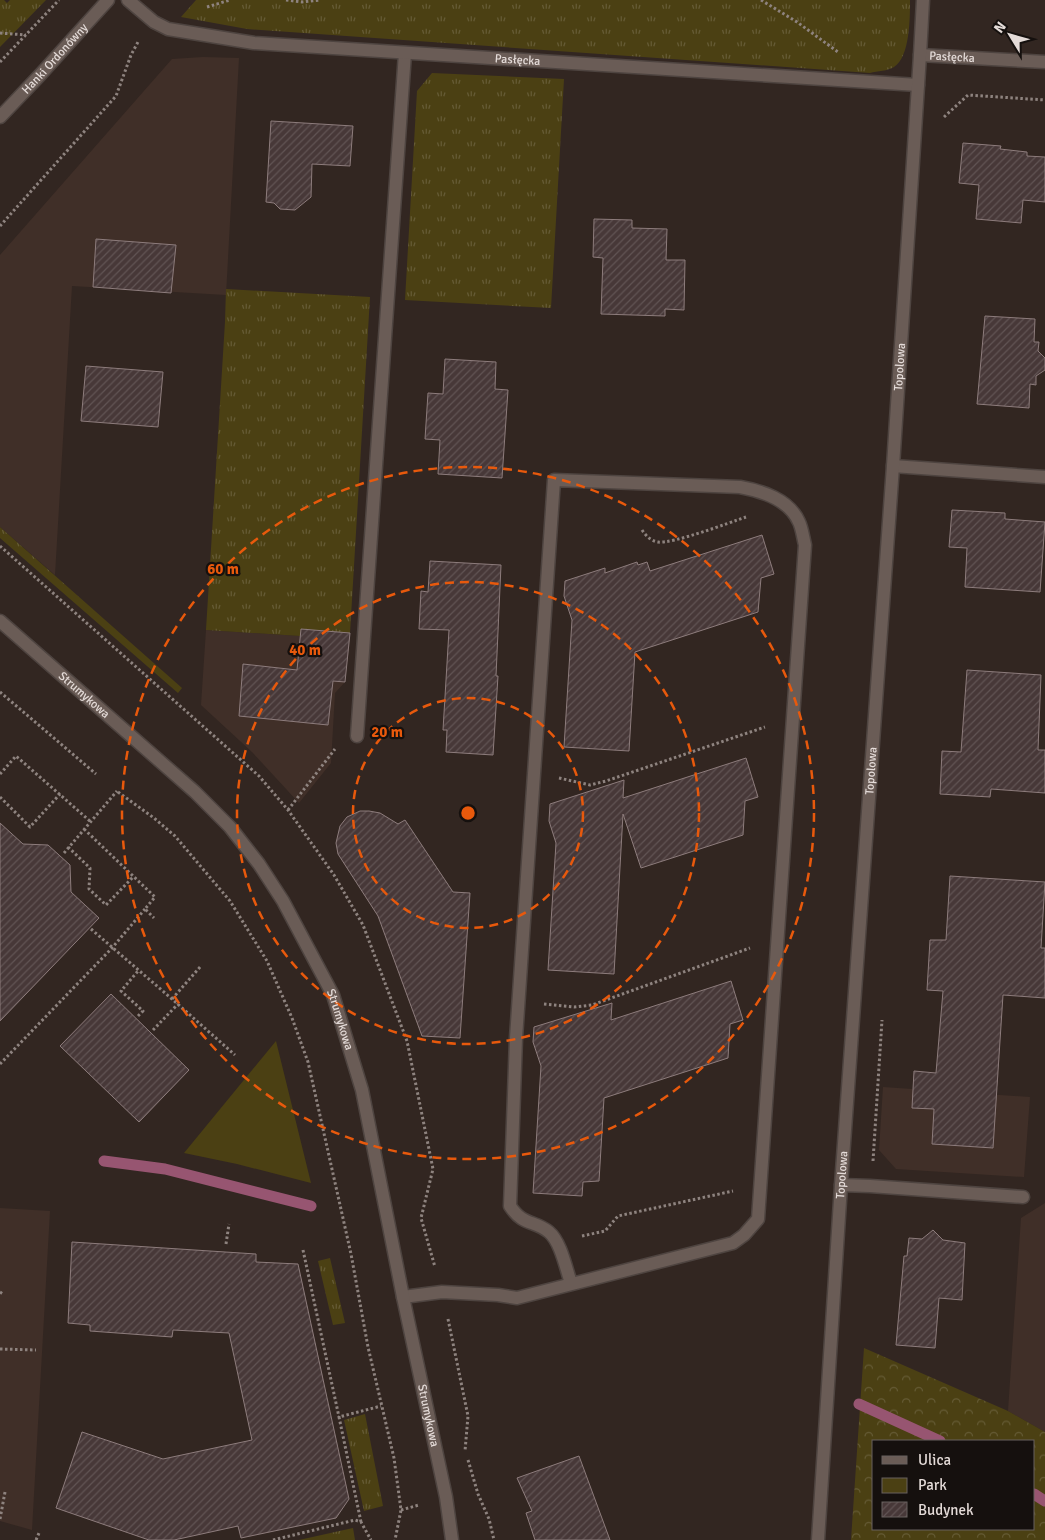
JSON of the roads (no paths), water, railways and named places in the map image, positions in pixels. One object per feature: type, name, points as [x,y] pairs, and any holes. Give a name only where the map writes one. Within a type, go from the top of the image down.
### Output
[{"type":"street","name":"Hanki Ordonówny","points":[[0,117],[108,0]]},
{"type":"street","name":"Pasłęcka","points":[[128,0],[154,22],[168,29],[254,43],[918,85]]},
{"type":"street","name":"Topolowa","points":[[818,1540],[923,0]]},
{"type":"street","points":[[356,736],[405,53]]},
{"type":"street","name":"Pasłęcka","points":[[920,55],[1045,62]]},
{"type":"street","points":[[892,466],[1045,477]]},
{"type":"street","points":[[403,1297],[442,1292],[517,1298],[733,1243],[744,1235],[758,1219],[805,544],[800,522],[786,504],[758,490],[740,487],[554,480],[516,1038],[510,1206],[522,1220],[549,1232],[556,1240],[571,1283]]},
{"type":"street","name":"Strumykowa","points":[[0,621],[195,792],[236,834],[259,864],[283,901],[333,995],[359,1080],[446,1497],[452,1540]]},
{"type":"street","points":[[841,1185],[1023,1197]]},
{"type":"waterway","points":[[104,1161],[165,1169],[311,1206]]},
{"type":"waterway","points":[[859,1404],[938,1440]]},
{"type":"waterway","points":[[1035,1495],[1045,1501]]}]
